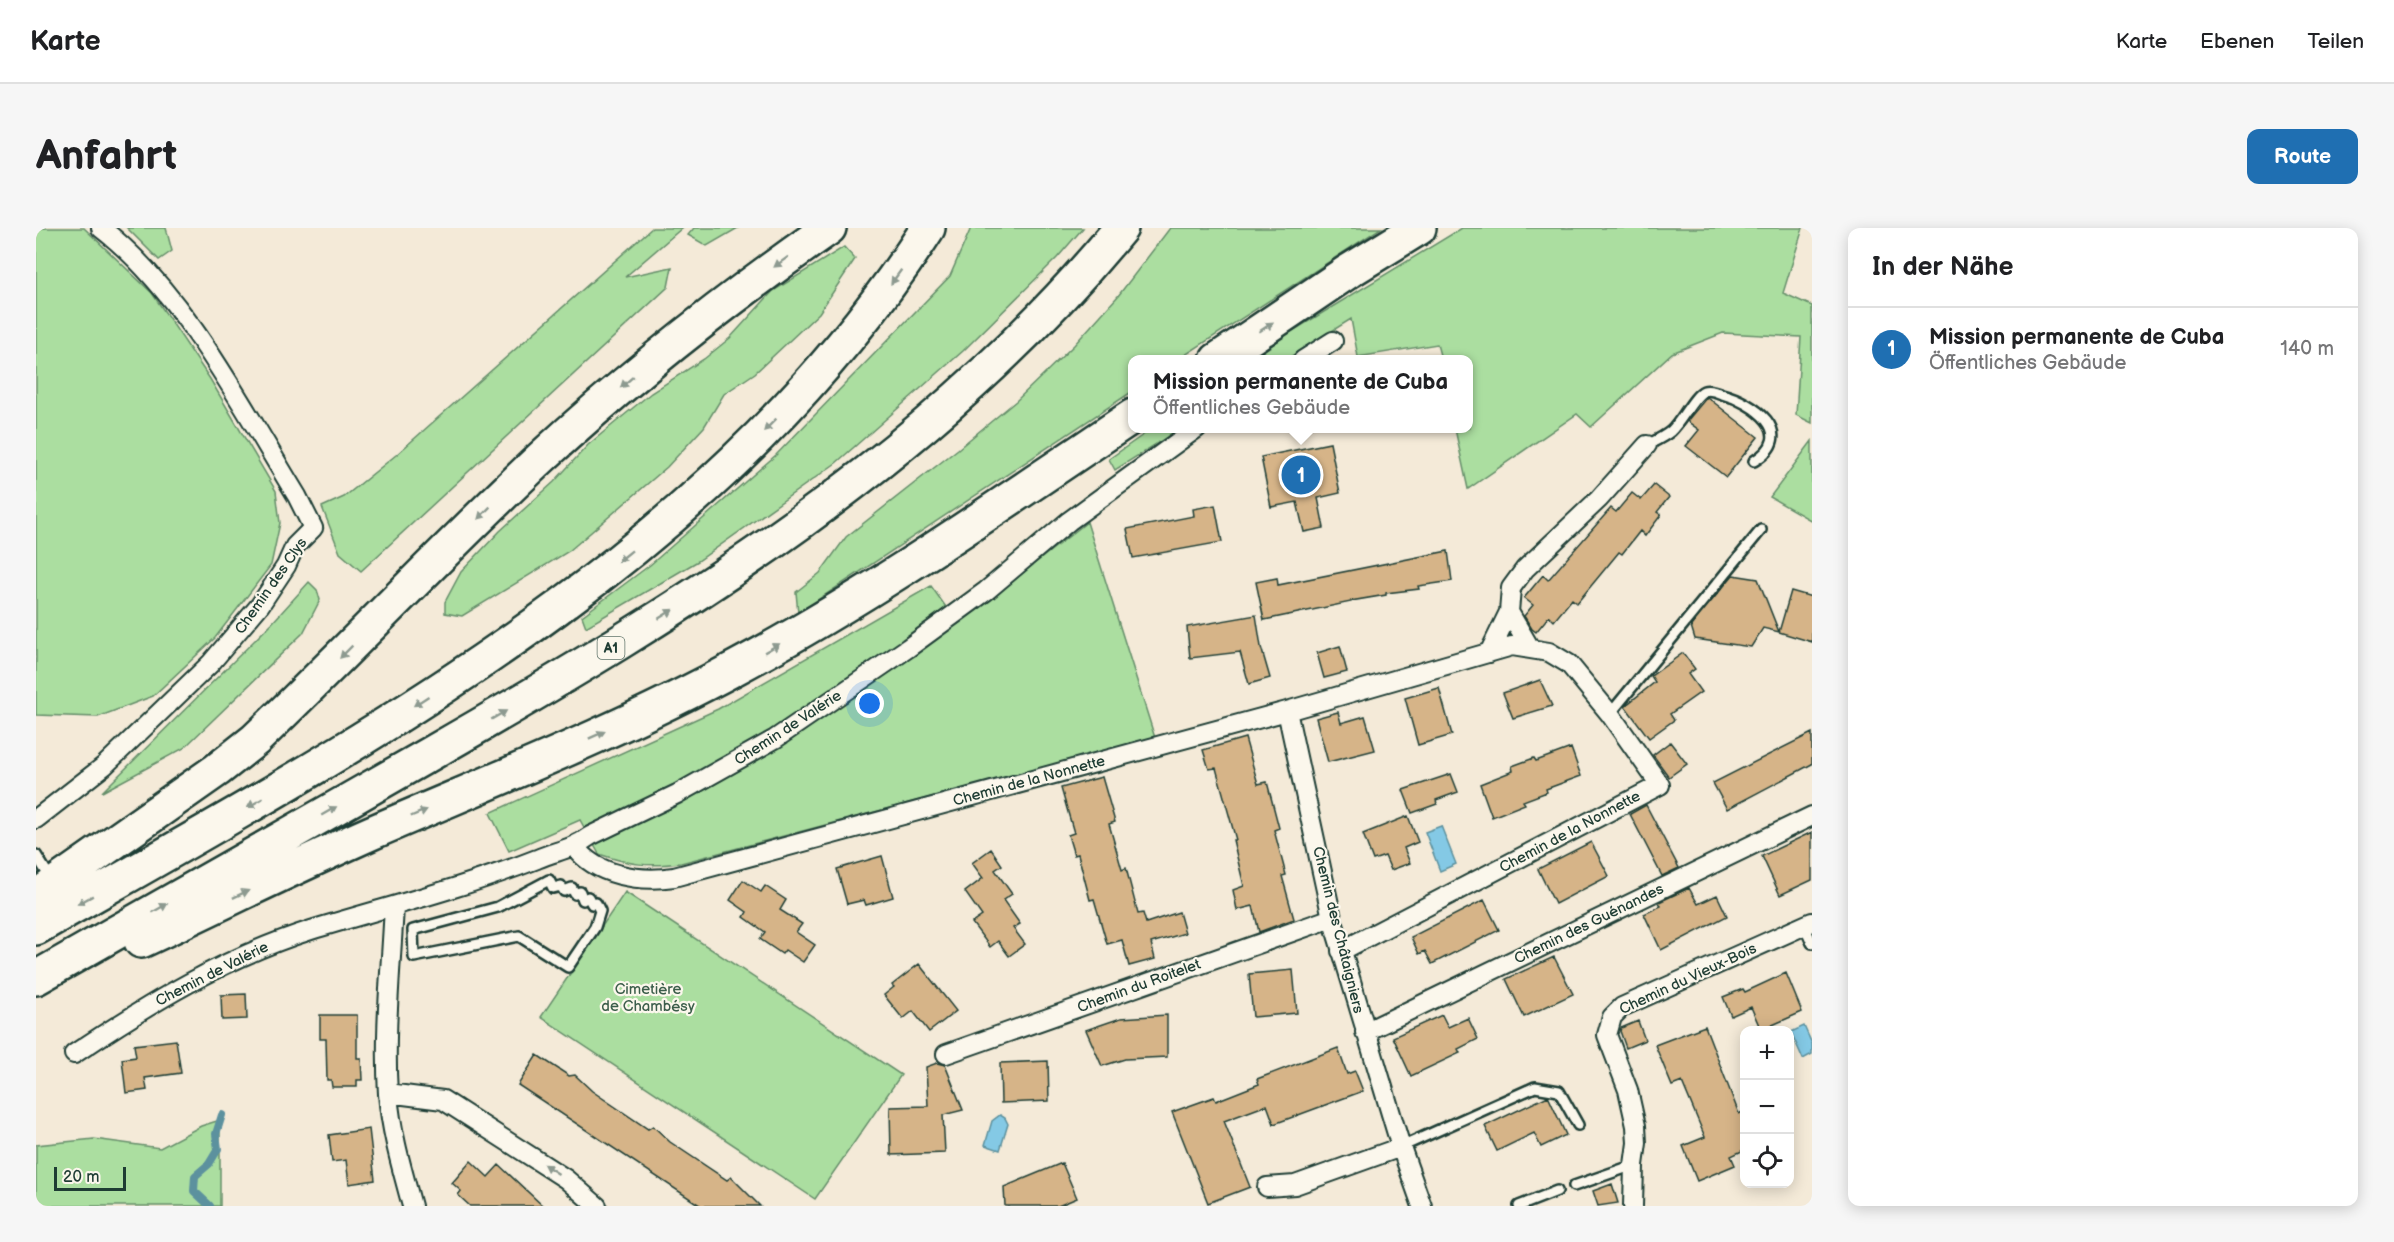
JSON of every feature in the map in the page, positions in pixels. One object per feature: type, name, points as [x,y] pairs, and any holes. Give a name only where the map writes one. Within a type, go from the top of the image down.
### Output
[{"type":"highway","points":[[45,891],[218,770],[255,740],[495,502],[595,410],[718,309],[829,228]]},
{"type":"highway","points":[[36,927],[275,791],[386,724],[488,658],[591,584],[690,502],[783,413],[868,315],[928,228]]},
{"type":"highway","name":"A1","points":[[36,978],[548,686],[758,554],[853,485],[953,403],[1046,314],[1121,228]]},
{"type":"highway","points":[[1224,355],[1349,271],[1419,228]]},
{"type":"highway","points":[[36,990],[369,834],[611,729],[735,668],[834,612],[903,569],[1128,419]]},
{"type":"street","name":"Chemin des Clys","points":[[36,819],[104,766],[210,664],[260,605],[286,566],[295,546],[313,528],[297,496],[181,313],[131,255],[101,228]]},
{"type":"street","points":[[1311,355],[1334,341]]},
{"type":"street","name":"Chemin de Valérie","points":[[74,1054],[128,1018],[186,984],[240,957],[311,930],[481,880],[552,853],[575,847],[591,836],[677,794],[775,739],[942,623],[1002,578],[1069,521],[1191,433]]},
{"type":"street","points":[[1489,653],[1509,612],[1511,588],[1525,569],[1599,499],[1647,445]]},
{"type":"street","points":[[1509,612],[1530,648]]},
{"type":"street","name":"Chemin de la Nonnette","points":[[575,847],[582,857],[616,874],[638,879],[658,880],[1287,711],[1512,646],[1549,652],[1569,664],[1610,714],[1660,785],[1341,951]]},
{"type":"street","name":"Chemin des Châtaigniers","points":[[1287,711],[1332,918],[1365,1032],[1422,1206]]},
{"type":"street","name":"Chemin des Guénandes","points":[[1365,1032],[1812,816]]},
{"type":"street","points":[[394,906],[388,1093],[392,1125],[412,1206]]},
{"type":"street","name":"Chemin du Roitelet","points":[[946,1054],[1332,918]]},
{"type":"street","name":"Chemin du Vieux-Bois","points":[[1633,1206],[1636,1126],[1628,1090],[1608,1035],[1612,1017],[1622,1007],[1808,923]]},
{"type":"street","points":[[388,1093],[443,1100],[566,1179],[597,1206]]},
{"type":"street","points":[[1268,1187],[1295,1185],[1401,1147]]},
{"type":"lane","points":[[1647,445],[1670,431],[1700,394],[1710,391],[1744,401],[1762,413],[1767,420],[1772,435],[1771,445],[1765,455],[1754,461]]},
{"type":"lane","points":[[1610,714],[1761,530]]},
{"type":"lane","points":[[36,855],[45,891]]},
{"type":"lane","points":[[549,880],[553,888],[561,886],[564,891],[572,888],[575,894],[580,892],[583,900],[588,897],[592,904],[596,903],[600,911],[595,927],[568,967],[519,936],[414,957],[413,930],[498,907],[549,880]]},
{"type":"lane","points":[[1808,923],[1812,943]]},
{"type":"lane","points":[[1401,1147],[1535,1087],[1559,1091],[1578,1125]]},
{"type":"lane","points":[[1574,1186],[1634,1165]]},
{"type":"lane","points":[[1519,1206],[1557,1191]]},
{"type":"green space","points":[[36,228],[84,228],[152,293],[210,379],[276,491],[280,523],[271,565],[215,638],[153,696],[98,717],[36,715]]},
{"type":"green space","points":[[127,228],[166,228],[172,251],[159,260]]},
{"type":"green space","points":[[652,228],[682,228],[625,277],[672,267],[668,287],[361,571],[340,553],[322,507],[344,497],[396,455]]},
{"type":"green space","points":[[694,228],[738,228],[707,246],[688,235]]},
{"type":"green space","points":[[971,228],[1083,228],[1057,258],[963,351],[836,463],[698,561],[586,627],[582,616],[650,565],[776,455],[950,276]]},
{"type":"green space","points":[[1170,228],[1381,228],[1185,355],[1128,355],[1128,394],[798,613],[796,592],[820,573],[846,537],[1016,401],[1074,345],[1118,296]]},
{"type":"green space","points":[[1462,228],[1803,228],[1783,293],[1812,306],[1812,423],[1796,415],[1801,337],[1723,333],[1672,353],[1591,427],[1577,414],[1468,489],[1456,433],[1473,433],[1473,355],[1440,355],[1437,344],[1358,355],[1351,319],[1293,355],[1258,355],[1286,335]]},
{"type":"green space","points":[[844,247],[855,259],[819,313],[755,373],[724,394],[704,427],[667,467],[569,551],[462,616],[445,613],[445,602],[461,572],[500,531],[554,482],[588,445],[651,393],[704,359],[730,338],[773,291]]},
{"type":"green space","points":[[1146,433],[1174,433],[1115,470],[1109,459]]},
{"type":"green space","points":[[1812,441],[1812,521],[1770,497]]},
{"type":"green space","points":[[1087,522],[1155,738],[681,863],[639,864],[599,854],[580,820],[509,851],[490,813],[718,709],[931,586],[958,624]]},
{"type":"green space","points":[[309,582],[317,590],[320,600],[303,633],[184,748],[102,792],[272,623]]},
{"type":"green space","name":"Cimetière de Chambésy","points":[[625,892],[901,1075],[815,1199],[541,1017]]},
{"type":"green space","points":[[220,1120],[220,1206],[36,1206],[36,1145],[94,1139],[160,1148],[201,1126]]},
{"type":"water","points":[[1441,826],[1456,864],[1440,871],[1425,832]]},
{"type":"water","points":[[1804,1026],[1812,1044],[1812,1054],[1803,1059],[1794,1039],[1794,1031]]},
{"type":"water","points":[[1000,1115],[1008,1124],[1000,1150],[985,1145],[992,1121]]},
{"type":"building","points":[[1707,397],[1758,437],[1726,477],[1686,446],[1699,430],[1687,421]]},
{"type":"building","points":[[1330,443],[1340,493],[1318,498],[1324,528],[1304,532],[1297,502],[1271,507],[1261,457]]},
{"type":"building","points":[[1654,485],[1669,497],[1657,512],[1661,515],[1645,536],[1640,531],[1622,554],[1619,552],[1577,603],[1572,599],[1554,621],[1549,616],[1536,632],[1532,629],[1524,616],[1533,605],[1524,598],[1543,575],[1548,580],[1611,508],[1616,512],[1632,493],[1641,500]]},
{"type":"building","points":[[1215,505],[1222,542],[1133,558],[1127,529],[1194,516],[1193,509]]},
{"type":"building","points":[[1448,551],[1452,581],[1418,586],[1419,589],[1386,593],[1386,595],[1264,620],[1256,582],[1277,578],[1278,585]]},
{"type":"building","points":[[1733,575],[1758,579],[1779,632],[1763,628],[1751,647],[1695,639],[1691,626]]},
{"type":"building","points":[[1791,591],[1812,597],[1812,642],[1779,632]]},
{"type":"building","points":[[1256,615],[1261,647],[1270,678],[1249,684],[1240,652],[1190,658],[1187,627]]},
{"type":"building","points":[[1340,646],[1347,672],[1324,678],[1317,653]]},
{"type":"building","points":[[1683,653],[1695,669],[1688,674],[1701,692],[1670,714],[1674,720],[1649,738],[1625,706],[1655,682],[1651,676]]},
{"type":"building","points":[[1540,680],[1552,706],[1513,718],[1503,693]]},
{"type":"building","points":[[1439,688],[1452,735],[1418,745],[1405,698]]},
{"type":"building","points":[[1338,712],[1341,723],[1365,716],[1375,750],[1328,762],[1316,718]]},
{"type":"building","points":[[1812,733],[1812,764],[1727,809],[1713,783]]},
{"type":"building","points":[[1245,738],[1258,784],[1267,782],[1279,828],[1274,830],[1286,875],[1282,876],[1294,919],[1259,932],[1253,906],[1237,910],[1233,890],[1244,886],[1233,840],[1236,840],[1216,768],[1209,769],[1203,750]]},
{"type":"building","points":[[1670,742],[1687,764],[1669,777],[1653,755]]},
{"type":"building","points":[[1571,748],[1581,776],[1546,789],[1547,792],[1523,801],[1525,804],[1492,817],[1480,784],[1513,771],[1512,766],[1534,758],[1536,761]]},
{"type":"building","points":[[1451,774],[1458,792],[1436,800],[1437,804],[1412,813],[1403,790]]},
{"type":"building","points":[[1102,777],[1115,822],[1109,824],[1122,870],[1126,868],[1138,914],[1143,913],[1146,923],[1179,912],[1185,933],[1151,943],[1155,959],[1129,966],[1122,940],[1107,944],[1094,899],[1090,900],[1078,854],[1074,855],[1068,835],[1074,833],[1061,788]]},
{"type":"building","points":[[1646,805],[1679,868],[1662,876],[1630,814]]},
{"type":"building","points":[[1408,816],[1418,842],[1404,848],[1410,863],[1391,870],[1385,856],[1373,860],[1363,834]]},
{"type":"building","points":[[1812,832],[1812,880],[1780,895],[1762,856]]},
{"type":"building","points":[[1591,842],[1609,876],[1555,904],[1538,869]]},
{"type":"building","points":[[991,849],[1002,865],[995,870],[1012,894],[1003,900],[1020,924],[1013,928],[1025,944],[1009,956],[998,941],[990,947],[972,923],[982,916],[965,892],[983,878],[972,863]]},
{"type":"building","points":[[882,856],[893,897],[866,905],[864,900],[847,904],[837,869]]},
{"type":"building","points":[[743,880],[761,892],[765,886],[786,900],[780,910],[802,924],[796,932],[815,945],[803,962],[785,950],[782,954],[760,939],[765,932],[744,917],[747,912],[730,900]]},
{"type":"building","points":[[1689,888],[1698,904],[1717,895],[1727,916],[1661,950],[1644,914],[1661,906],[1659,902]]},
{"type":"building","points":[[1484,900],[1499,930],[1432,964],[1425,951],[1419,954],[1411,937]]},
{"type":"building","points":[[1554,957],[1573,994],[1524,1017],[1506,979]]},
{"type":"building","points":[[919,964],[956,1011],[929,1032],[913,1011],[903,1019],[884,995],[894,987],[892,985]]},
{"type":"building","points":[[1293,970],[1297,1013],[1253,1017],[1249,974]]},
{"type":"building","points":[[1786,973],[1802,1012],[1770,1026],[1759,1026],[1751,1007],[1731,1016],[1723,997],[1743,989],[1745,992]]},
{"type":"building","points":[[246,994],[247,1019],[222,1020],[221,995]]},
{"type":"building","points":[[320,1015],[357,1015],[357,1058],[361,1058],[362,1080],[357,1080],[357,1087],[332,1087],[331,1080],[327,1080],[326,1039],[320,1039]]},
{"type":"building","points":[[1167,1015],[1167,1057],[1125,1059],[1102,1066],[1086,1030],[1121,1018]]},
{"type":"building","points":[[1442,1015],[1448,1027],[1468,1018],[1478,1039],[1458,1049],[1460,1053],[1411,1076],[1393,1037]]},
{"type":"building","points":[[1638,1021],[1645,1040],[1626,1048],[1621,1028]]},
{"type":"building","points":[[1705,1026],[1740,1113],[1740,1152],[1731,1156],[1735,1165],[1697,1181],[1683,1146],[1705,1137],[1682,1082],[1672,1086],[1655,1045]]},
{"type":"building","points":[[176,1040],[181,1073],[145,1078],[147,1090],[126,1093],[122,1059],[136,1057],[134,1045]]},
{"type":"building","points":[[1338,1048],[1347,1074],[1355,1071],[1363,1091],[1274,1124],[1267,1105],[1224,1121],[1250,1187],[1208,1203],[1172,1112],[1214,1097],[1216,1101],[1259,1084],[1257,1079]]},
{"type":"building","points":[[537,1055],[569,1076],[575,1075],[592,1091],[648,1129],[653,1126],[670,1142],[727,1180],[731,1177],[760,1206],[701,1206],[518,1085]]},
{"type":"building","points":[[1048,1061],[1049,1101],[1001,1103],[1000,1063]]},
{"type":"building","points":[[937,1063],[945,1065],[963,1110],[943,1115],[945,1153],[891,1155],[890,1107],[928,1106],[926,1067]]},
{"type":"building","points":[[1548,1096],[1566,1135],[1541,1147],[1534,1133],[1497,1151],[1485,1126]]},
{"type":"building","points":[[369,1129],[375,1180],[349,1184],[346,1160],[332,1162],[329,1135]]},
{"type":"building","points":[[471,1161],[488,1177],[499,1165],[543,1206],[470,1206],[458,1195],[461,1191],[452,1183]]},
{"type":"building","points":[[1062,1163],[1077,1198],[1058,1206],[1005,1206],[1004,1187]]},
{"type":"building","points":[[1612,1184],[1618,1203],[1598,1206],[1593,1191]]},
{"type":"waterway","points":[[210,1206],[194,1191],[195,1176],[209,1164],[218,1149],[216,1134],[222,1115]]},
{"type":"place","name":"Mission permanente de Cuba","points":[[1301,475]]}]
